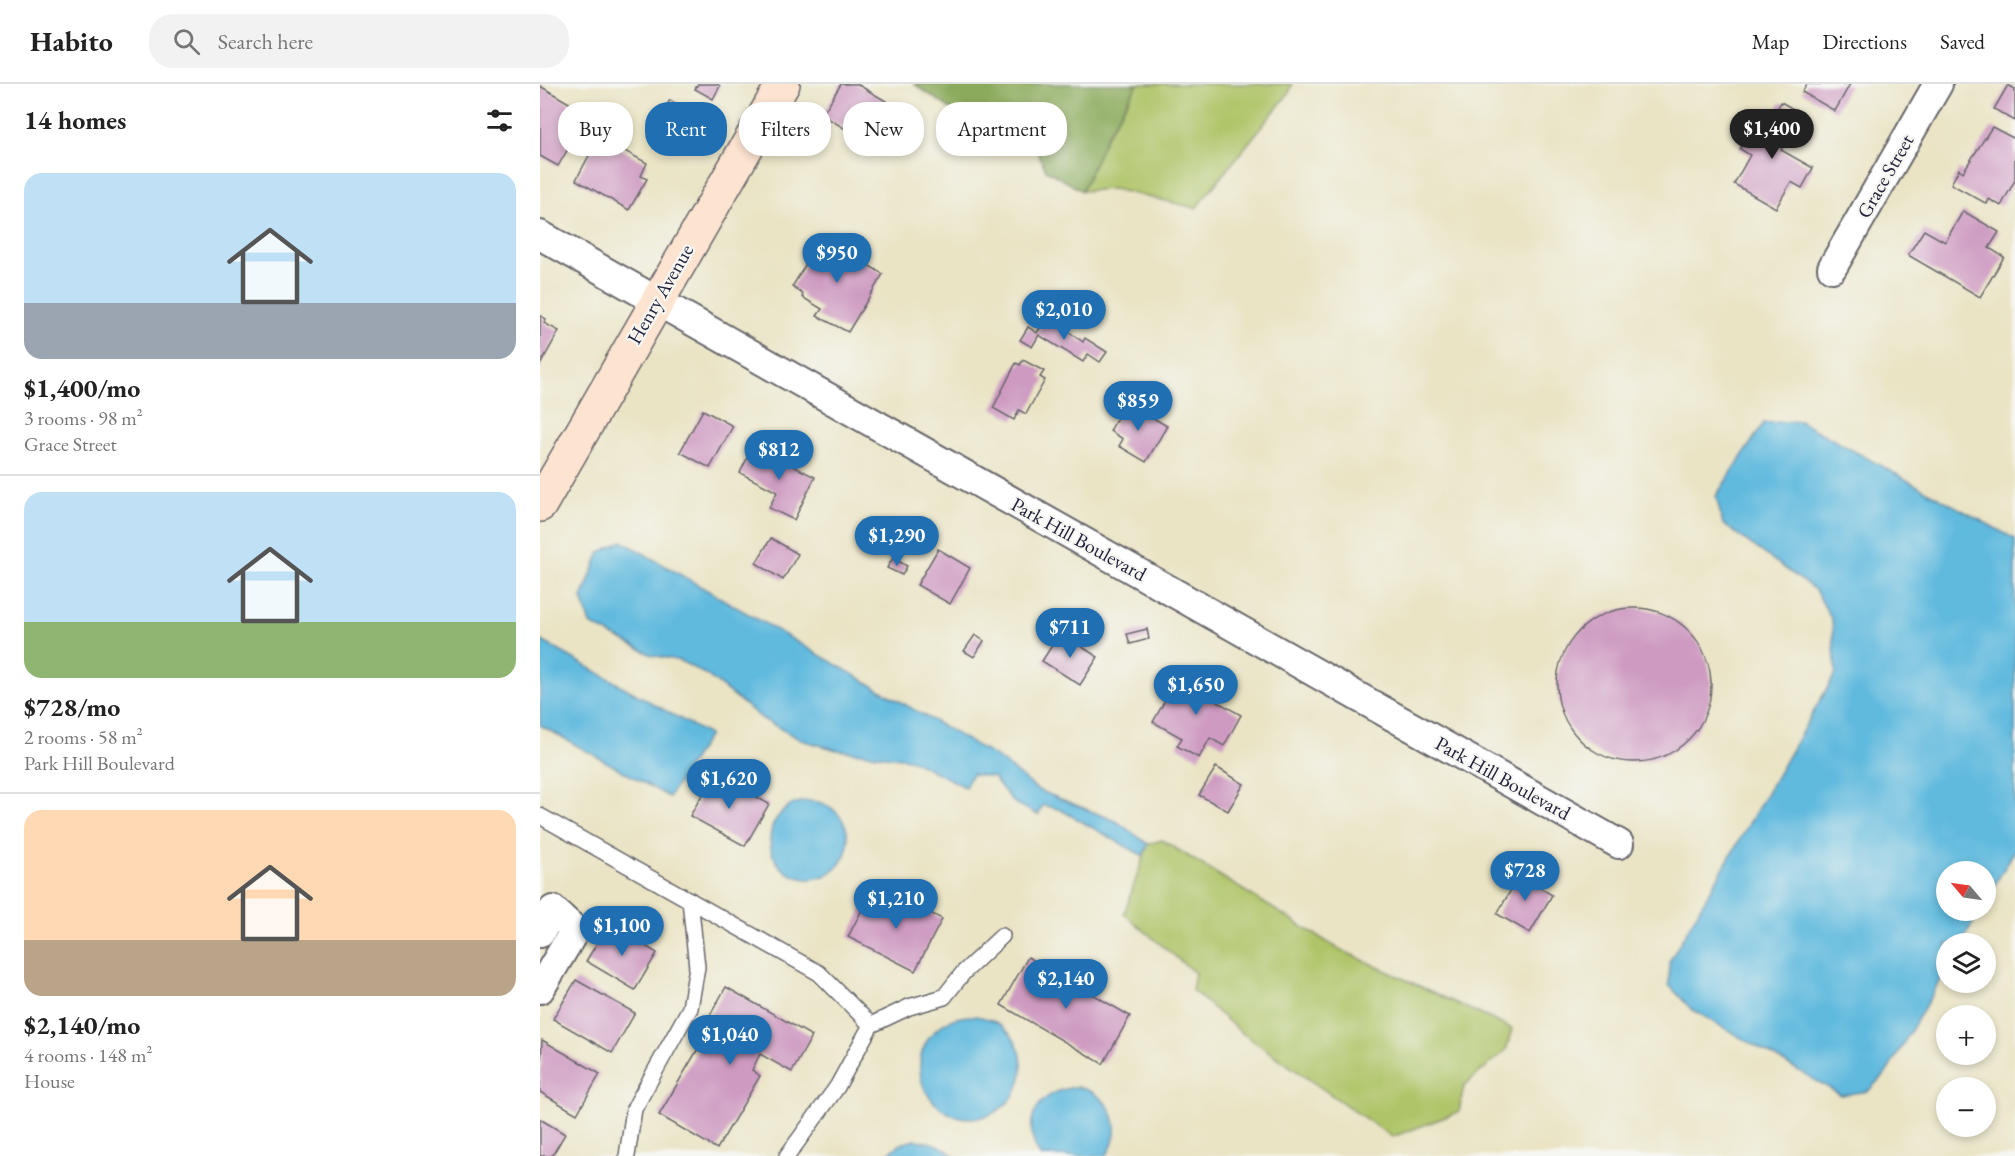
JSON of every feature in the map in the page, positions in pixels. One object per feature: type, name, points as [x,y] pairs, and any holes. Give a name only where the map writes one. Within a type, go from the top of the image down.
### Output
[{"type":"street","name":"Henry Avenue","points":[[540,505],[656,300],[783,84]]},
{"type":"street","name":"Grace Street","points":[[1832,268],[1938,84]]},
{"type":"street","name":"Park Hill Boulevard","points":[[540,235],[1618,844]]},
{"type":"street","points":[[540,933],[554,910],[574,930],[540,989]]},
{"type":"lane","points":[[540,816],[819,973],[871,1025]]},
{"type":"lane","points":[[627,1156],[634,1109],[690,1008],[697,967],[690,900]]},
{"type":"lane","points":[[787,1156],[837,1087],[871,1025],[909,1007],[944,997],[963,973],[1002,936]]},
{"type":"green space","points":[[914,84],[1138,84],[1107,135],[1082,191],[1046,170],[1039,156],[1067,156],[1067,102],[940,102]]},
{"type":"green space","points":[[1138,84],[1292,84],[1289,93],[1196,208],[1113,189],[1082,191],[1107,135]]},
{"type":"green space","points":[[1162,840],[1337,948],[1512,1029],[1506,1050],[1464,1086],[1459,1112],[1392,1137],[1242,1033],[1192,990],[1195,973],[1124,914],[1148,844]]},
{"type":"water","points":[[1799,421],[2015,539],[2015,850],[1996,883],[1996,861],[1936,861],[1936,921],[1974,921],[1967,933],[1936,933],[1936,987],[1887,1072],[1868,1091],[1841,1095],[1691,1009],[1669,985],[1669,962],[1836,673],[1832,620],[1815,590],[1723,524],[1716,496],[1764,423]]},
{"type":"water","points":[[622,541],[998,758],[1038,790],[1116,821],[1148,844],[1143,856],[1061,810],[1043,805],[1038,815],[1013,802],[993,777],[972,774],[965,787],[910,759],[837,750],[801,740],[763,719],[708,676],[681,661],[652,655],[590,624],[582,598],[600,552]]},
{"type":"water","points":[[542,641],[709,735],[669,797],[540,725],[540,645]]},
{"type":"water","points":[[809,801],[824,804],[841,818],[848,840],[845,855],[831,872],[809,879],[794,876],[777,862],[770,840],[773,825],[787,808]]},
{"type":"water","points":[[971,1016],[991,1020],[1007,1031],[1018,1047],[1022,1067],[1018,1087],[1007,1103],[991,1114],[971,1118],[951,1114],[935,1103],[924,1087],[920,1067],[924,1047],[935,1031],[951,1020]]},
{"type":"water","points":[[1079,1087],[1100,1098],[1112,1114],[1115,1134],[1106,1156],[1040,1156],[1034,1143],[1032,1130],[1037,1109],[1053,1094]]},
{"type":"water","points":[[915,1140],[936,1145],[954,1156],[884,1156],[901,1144]]},
{"type":"building","points":[[698,84],[720,86],[713,99],[695,89]]},
{"type":"building","points":[[841,84],[857,84],[888,102],[843,102],[843,127],[831,120],[830,102]]},
{"type":"building","points":[[1807,84],[1850,84],[1835,111],[1802,92]]},
{"type":"building","points":[[2008,85],[2015,89],[2015,121],[1994,109]]},
{"type":"building","points":[[540,86],[567,102],[558,102],[558,156],[564,156],[558,166],[540,156]]},
{"type":"building","points":[[1781,102],[1802,114],[1781,150],[1813,168],[1802,188],[1791,182],[1776,208],[1734,184],[1750,155],[1740,149],[1750,130],[1762,136]]},
{"type":"building","points":[[1992,127],[2015,139],[2015,180],[2001,206],[1989,199],[1987,204],[1951,184],[1959,169],[1963,172]]},
{"type":"building","points":[[633,155],[647,163],[641,176],[647,179],[629,210],[576,180],[589,156]]},
{"type":"building","points":[[1963,211],[1999,232],[1989,248],[2004,257],[1980,297],[1908,255],[1924,230],[1945,242]]},
{"type":"building","points":[[822,237],[883,274],[848,332],[817,316],[822,309],[802,297],[803,294],[792,287]]},
{"type":"building","points":[[540,315],[546,319],[544,323],[559,331],[540,365]]},
{"type":"building","points":[[1047,316],[1083,342],[1085,338],[1107,352],[1100,362],[1088,354],[1083,362],[1039,335],[1032,347],[1020,340],[1028,327],[1037,333]]},
{"type":"building","points":[[1023,360],[1044,371],[1040,377],[1045,380],[1026,414],[1019,410],[1014,420],[993,408],[1016,363],[1020,365]]},
{"type":"building","points":[[1115,386],[1128,393],[1123,401],[1110,393]]},
{"type":"building","points":[[1126,402],[1167,426],[1146,462],[1119,446],[1123,439],[1110,431]]},
{"type":"building","points":[[703,410],[733,426],[710,468],[680,452]]},
{"type":"building","points":[[753,446],[815,477],[794,520],[769,508],[777,492],[740,473]]},
{"type":"building","points":[[771,538],[798,554],[783,580],[756,563]]},
{"type":"building","points":[[938,549],[970,568],[950,604],[917,585]]},
{"type":"building","points":[[893,558],[907,566],[902,575],[887,568]]},
{"type":"building","points":[[1634,608],[1649,609],[1664,614],[1689,630],[1705,655],[1710,670],[1710,700],[1705,715],[1689,740],[1664,756],[1649,761],[1634,762],[1619,761],[1604,756],[1579,740],[1563,715],[1558,700],[1557,685],[1558,670],[1563,655],[1579,630],[1604,614],[1619,609]]},
{"type":"building","points":[[1147,629],[1149,639],[1130,644],[1127,634]]},
{"type":"building","points":[[1060,633],[1098,657],[1080,685],[1042,661]]},
{"type":"building","points":[[975,635],[984,641],[974,657],[964,651]]},
{"type":"building","points":[[1181,672],[1213,690],[1209,697],[1241,715],[1224,746],[1210,738],[1199,758],[1177,746],[1182,738],[1153,722]]},
{"type":"building","points":[[1216,767],[1244,784],[1228,811],[1199,795]]},
{"type":"building","points":[[714,774],[769,804],[745,846],[690,816]]},
{"type":"building","points":[[1523,869],[1541,879],[1537,886],[1552,895],[1530,933],[1497,914]]},
{"type":"building","points":[[894,894],[942,919],[915,971],[848,937],[869,896],[888,905]]},
{"type":"building","points":[[609,924],[657,953],[635,990],[586,961]]},
{"type":"building","points":[[1028,957],[1130,1016],[1103,1064],[1001,1005]]},
{"type":"building","points":[[576,980],[635,1013],[612,1053],[553,1019]]},
{"type":"building","points":[[726,987],[812,1036],[792,1072],[760,1054],[752,1070],[760,1076],[717,1149],[659,1115],[702,1042],[708,1045],[715,1032],[704,1026]]},
{"type":"building","points":[[542,1040],[600,1074],[577,1114],[540,1092]]},
{"type":"building","points":[[540,1119],[565,1134],[552,1156],[540,1156]]}]
